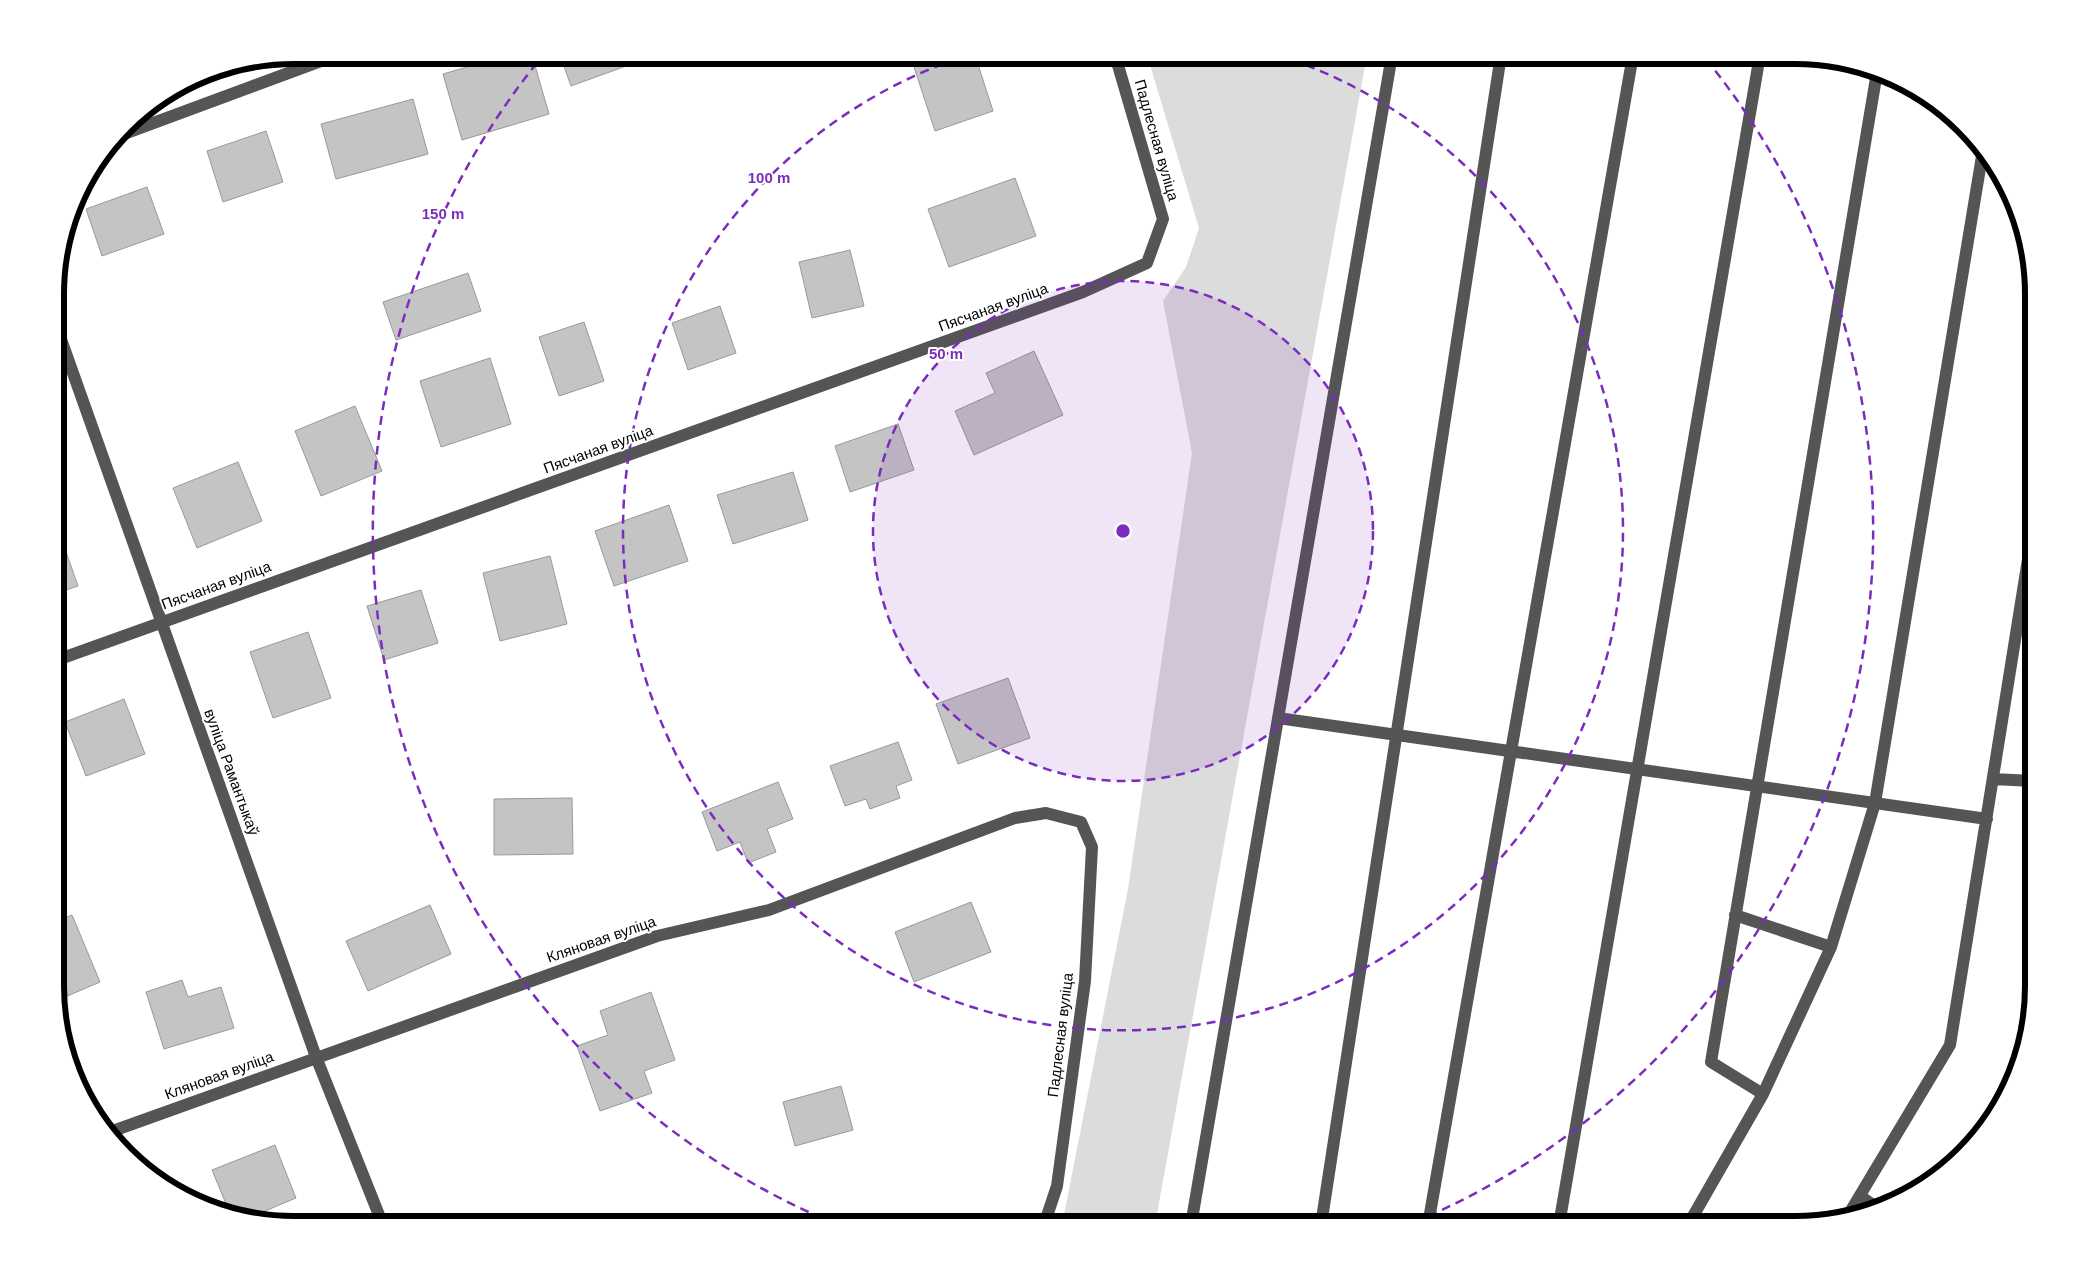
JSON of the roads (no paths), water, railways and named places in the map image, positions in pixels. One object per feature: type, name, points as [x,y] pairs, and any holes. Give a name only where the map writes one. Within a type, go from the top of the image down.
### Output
[{"type":"street","points":[[131,131],[313,64]]},
{"type":"street","name":"Падлесная вуліца","points":[[1118,64],[1163,220],[1148,263]]},
{"type":"street","points":[[1193,1216],[1390,64]]},
{"type":"street","points":[[1322,1216],[1500,64]]},
{"type":"street","points":[[1430,1216],[1631,64]]},
{"type":"street","points":[[1561,1216],[1758,64]]},
{"type":"street","points":[[1763,1094],[1710,1062],[1876,78]]},
{"type":"street","points":[[1693,1216],[1763,1094],[1831,947],[1875,803],[1981,159]]},
{"type":"street","name":"Пясчаная вуліца","points":[[64,657],[1083,292],[1148,263]]},
{"type":"street","name":"вуліца Рамантыкаў","points":[[64,348],[316,1057],[379,1216]]},
{"type":"street","points":[[1852,1209],[1950,1045],[2025,583]]},
{"type":"street","points":[[1278,718],[1987,819]]},
{"type":"street","points":[[1993,779],[2025,781]]},
{"type":"street","name":"Кляновая вуліца","points":[[115,1130],[657,936],[769,910],[1015,818],[1046,813],[1082,822],[1092,847]]},
{"type":"street","name":"Падлесная вуліца","points":[[1047,1216],[1057,1186],[1085,981],[1092,847]]},
{"type":"street","points":[[1735,915],[1831,947]]},
{"type":"street","points":[[1860,1196],[1871,1203]]}]
